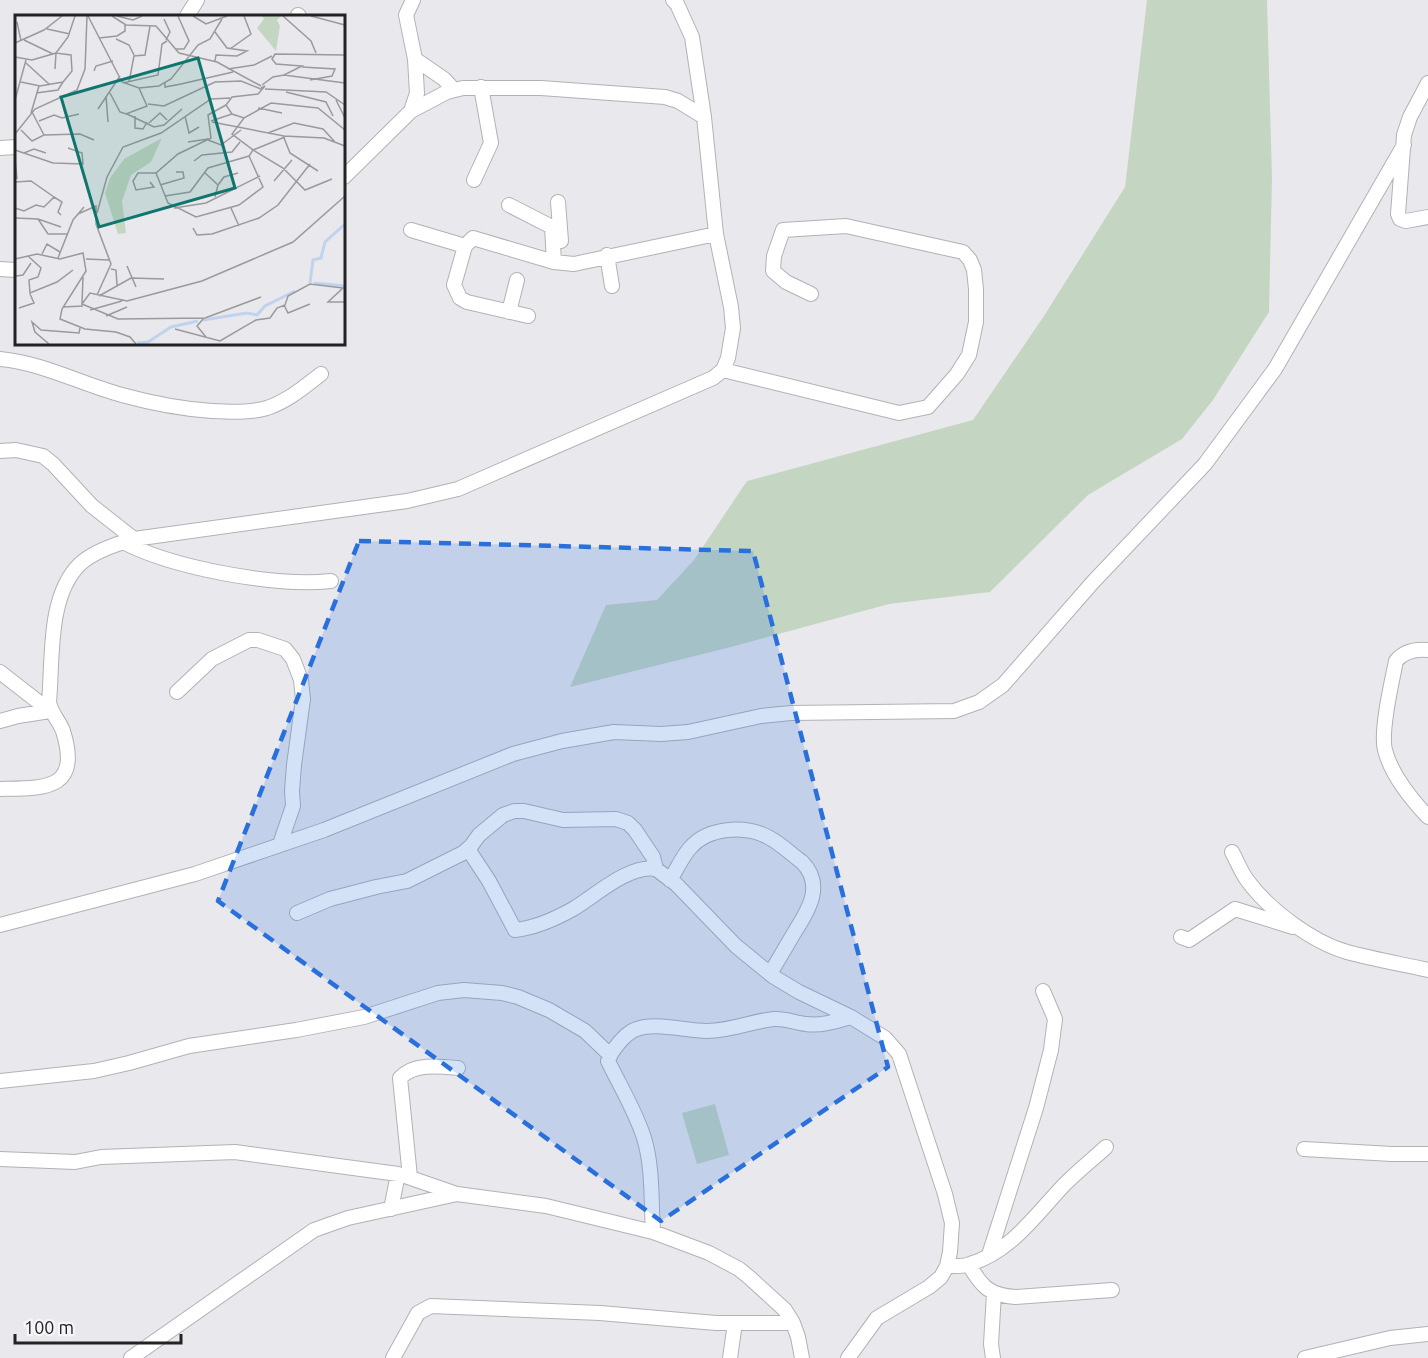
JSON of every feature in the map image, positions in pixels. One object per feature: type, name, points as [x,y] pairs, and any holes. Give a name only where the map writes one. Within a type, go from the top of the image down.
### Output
[{"type":"street","points":[[188,15],[197,0]]},
{"type":"street","points":[[400,0],[406,15],[415,59],[417,93],[411,111]]},
{"type":"street","points":[[406,15],[413,0]]},
{"type":"street","points":[[50,711],[53,633],[59,603],[68,579],[81,563],[95,554],[129,541],[407,501],[458,489],[713,378],[723,370],[732,344],[731,307],[716,234],[704,117],[692,37],[673,0]]},
{"type":"street","points":[[415,59],[444,79],[454,90]]},
{"type":"street","points":[[1428,83],[1410,117],[1404,135],[1398,214],[1400,219],[1406,221],[1428,217]]},
{"type":"street","points":[[345,176],[411,111],[454,90],[481,87],[541,88],[665,97],[678,101],[704,117]]},
{"type":"street","points":[[474,180],[491,142],[481,87]]},
{"type":"street","points":[[0,925],[195,874],[344,822],[513,754],[562,741],[614,732],[662,734],[688,732],[761,716],[791,713],[954,711],[979,702],[1002,685],[1093,582],[1204,464],[1275,369],[1404,145]]},
{"type":"street","points":[[0,148],[15,147]]},
{"type":"street","points":[[558,202],[558,263]]},
{"type":"street","points":[[508,205],[552,227],[558,263]]},
{"type":"street","points":[[723,370],[899,413],[928,407],[957,375],[969,355],[976,322],[976,289],[974,270],[970,260],[963,252],[846,226],[783,230],[774,256],[773,271],[786,282],[811,294]]},
{"type":"street","points":[[411,230],[465,246]]},
{"type":"street","points":[[528,316],[467,302],[460,298],[454,285],[465,246],[473,238],[558,263],[574,264],[607,255],[716,234]]},
{"type":"street","points":[[607,255],[612,286]]},
{"type":"street","points":[[0,269],[15,270]]},
{"type":"street","points":[[509,312],[517,280]]},
{"type":"street","points":[[0,359],[18,361],[121,395],[150,402],[233,412],[265,408],[287,399],[321,374]]},
{"type":"street","points":[[0,451],[16,450],[44,456],[92,506],[143,552],[211,571],[272,580],[331,581]]},
{"type":"street","points":[[177,692],[212,659],[249,640],[258,640],[285,649],[293,659],[301,680],[303,699],[294,765],[293,806],[280,844]]},
{"type":"street","points":[[1428,651],[1410,651],[1401,654],[1396,661],[1384,732],[1384,747],[1389,760],[1401,782],[1428,817]]},
{"type":"street","points":[[0,672],[56,717],[63,731],[68,764],[63,777],[49,786],[0,789]]},
{"type":"street","points":[[0,721],[50,711]]},
{"type":"street","points":[[297,913],[330,899],[376,886],[407,881],[468,849],[478,835],[504,815],[514,811],[524,810],[563,820],[616,819],[628,823],[653,857],[656,869]]},
{"type":"street","points":[[670,880],[694,843],[710,834],[728,830],[749,831],[770,838],[802,862],[807,867],[813,881],[812,901],[770,974]]},
{"type":"street","points":[[468,849],[489,880],[515,930],[532,928],[572,910],[605,887],[632,873],[647,867],[656,869],[736,946],[770,974],[799,992],[851,1017],[885,1038],[899,1054],[945,1194],[952,1223],[950,1252],[947,1266],[941,1277],[929,1287],[877,1318],[848,1358]]},
{"type":"street","points":[[1232,852],[1246,879],[1261,897],[1301,929],[1328,945],[1346,952],[1428,970]]},
{"type":"street","points":[[1181,938],[1190,940],[1234,909],[1301,929]]},
{"type":"street","points":[[0,1082],[94,1071],[189,1046],[364,1017],[438,993],[464,990],[502,993],[549,1010],[585,1031],[610,1055]]},
{"type":"street","points":[[989,1255],[1036,1108],[1051,1050],[1055,1019],[1043,991]]},
{"type":"street","points":[[653,1232],[648,1157],[644,1138],[627,1098],[608,1063],[610,1055],[629,1034],[635,1030],[651,1027],[710,1031],[738,1028],[777,1019],[819,1024],[851,1017]]},
{"type":"street","points":[[391,1209],[404,1176],[400,1078],[406,1071],[418,1068],[439,1066],[458,1068]]},
{"type":"street","points":[[947,1266],[969,1265],[989,1255],[1026,1228],[1065,1184],[1106,1147]]},
{"type":"street","points":[[1304,1149],[1428,1154]]},
{"type":"street","points":[[0,1159],[75,1162],[101,1157],[235,1152],[404,1176],[457,1194],[546,1206],[653,1232],[709,1253],[739,1269],[785,1310],[794,1323],[802,1358]]},
{"type":"street","points":[[131,1358],[314,1230],[348,1218],[457,1194]]},
{"type":"street","points":[[969,1265],[980,1283],[994,1293],[1015,1297],[1112,1290]]},
{"type":"street","points":[[993,1358],[991,1344],[994,1293]]},
{"type":"street","points":[[393,1358],[418,1313],[431,1306],[600,1313],[735,1323],[794,1323]]},
{"type":"street","points":[[730,1358],[735,1323]]},
{"type":"street","points":[[1305,1358],[1390,1338],[1428,1334]]},
{"type":"highlighted area","points":[[359,541],[753,551],[888,1067],[661,1221],[218,901]]},
{"type":"green space","points":[[1147,0],[1267,0],[1272,178],[1269,312],[1213,400],[1182,439],[1088,495],[990,592],[889,604],[570,687],[606,605],[657,600],[694,560],[747,481],[973,420],[1044,316],[1125,187]]},
{"type":"green space","points":[[715,1104],[729,1155],[697,1164],[682,1113]]}]
